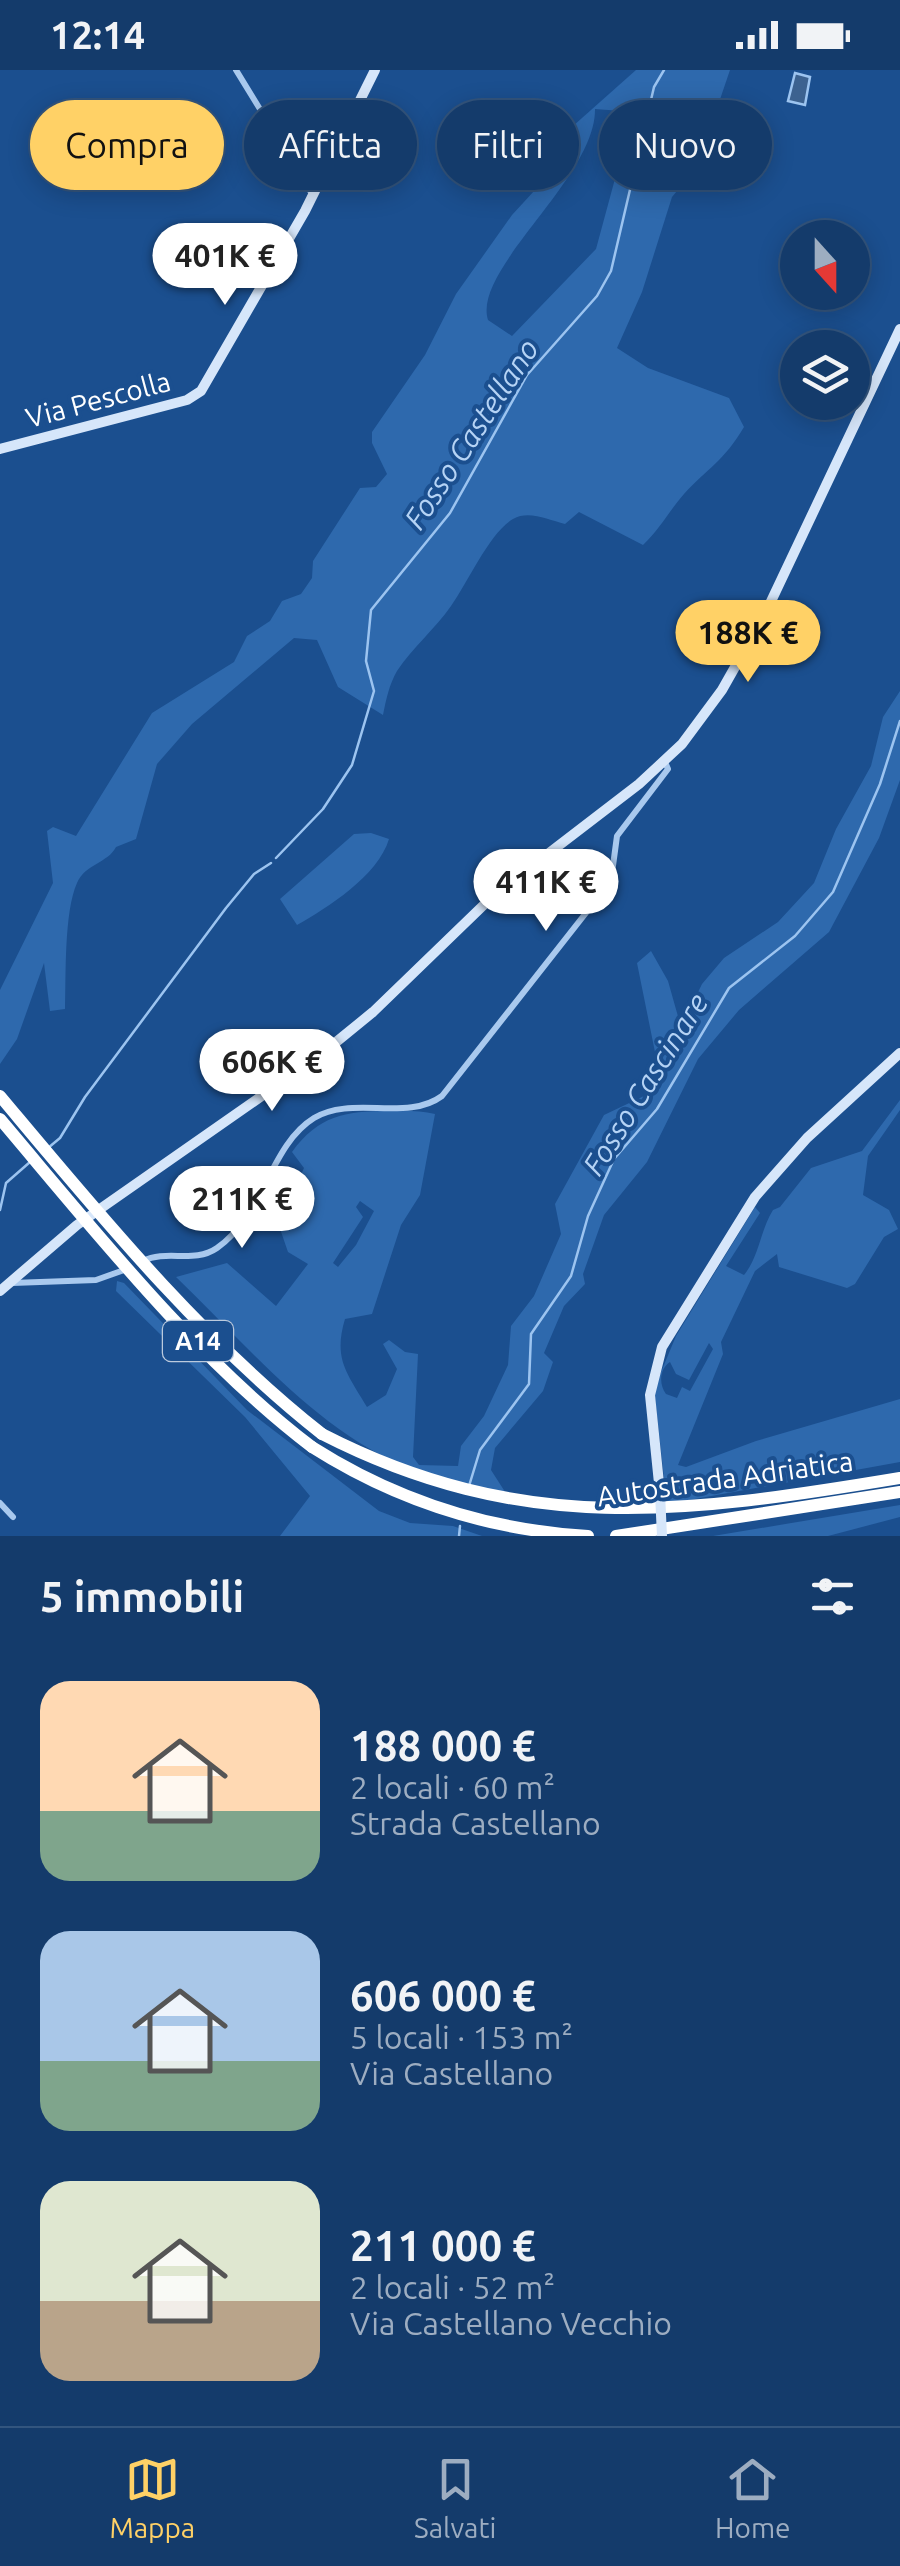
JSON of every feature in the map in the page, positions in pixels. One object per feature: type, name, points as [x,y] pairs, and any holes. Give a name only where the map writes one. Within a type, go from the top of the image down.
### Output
[{"type":"highway","name":"Autostrada Adriatica","points":[[0,1096],[166,1286],[268,1388],[322,1434],[388,1473],[448,1497],[508,1512],[578,1522],[650,1519],[900,1478]]},
{"type":"highway","name":"Autostrada Adriatica","points":[[0,1119],[152,1293],[256,1401],[312,1447],[388,1490],[426,1505],[526,1531],[588,1536]]},
{"type":"highway","name":"Autostrada Adriatica","points":[[616,1536],[900,1492]]},
{"type":"street","points":[[236,70],[313,194]]},
{"type":"street","name":"Via Pescolla","points":[[0,449],[184,400],[201,391],[313,194],[376,70]]},
{"type":"street","points":[[0,1291],[77,1225],[319,1056],[373,1012],[492,896],[665,762],[702,720],[740,660],[900,329]]},
{"type":"street","points":[[11,1282],[96,1280],[150,1258],[206,1254],[241,1226],[292,1140],[316,1116],[338,1108],[427,1105],[442,1096],[600,895],[612,873],[610,858],[617,836],[668,768],[665,762]]},
{"type":"street","points":[[662,1536],[650,1395],[662,1346],[755,1197],[808,1138],[900,1052]]},
{"type":"street","points":[[0,1504],[13,1517]]},
{"type":"shaded area","points":[[636,70],[730,70],[720,100],[602,100]]},
{"type":"shaded area","points":[[795,73],[810,77],[805,105],[788,101]]},
{"type":"shaded area","points":[[599,103],[579,158],[579,121]]},
{"type":"shaded area","points":[[535,190],[559,190],[498,275],[488,299],[488,320],[512,336],[596,249],[612,190],[678,190],[672,197],[642,292],[617,348],[648,368],[729,398],[744,427],[730,448],[684,494],[643,545],[579,512],[565,524],[525,515],[504,525],[451,606],[397,671],[383,715],[338,687],[317,640],[294,638],[192,724],[157,764],[136,839],[116,847],[77,883],[68,927],[65,1009],[50,1011],[44,963],[17,1039],[0,1064],[0,990],[53,883],[47,831],[53,827],[76,836],[152,713],[234,662],[247,636],[270,621],[282,601],[301,594],[312,578],[313,561],[360,488],[376,487],[387,474],[372,443],[372,432],[425,355],[456,294],[512,215]]},
{"type":"shaded area","points":[[900,691],[900,780],[879,838],[829,932],[739,1010],[698,1059],[647,1162],[604,1215],[583,1274],[585,1284],[564,1306],[544,1353],[553,1362],[543,1391],[495,1448],[491,1470],[509,1498],[413,1470],[346,1434],[286,1386],[176,1277],[227,1263],[276,1306],[308,1264],[288,1252],[278,1223],[304,1168],[292,1152],[312,1130],[346,1114],[435,1114],[420,1195],[401,1225],[372,1314],[345,1319],[341,1355],[367,1407],[386,1395],[397,1369],[383,1344],[389,1340],[405,1352],[418,1354],[413,1457],[419,1465],[458,1466],[461,1446],[484,1416],[508,1365],[511,1326],[534,1296],[561,1234],[555,1204],[604,1115],[644,1096],[656,1057],[637,963],[651,951],[668,981],[681,1027],[702,984],[724,958],[778,922],[814,883],[836,829],[871,766],[883,717]],"holes":[[[360,1201],[374,1211],[356,1245],[338,1267],[333,1263],[363,1217],[356,1207]]]},
{"type":"shaded area","points":[[371,833],[389,839],[374,866],[336,900],[297,925],[280,899],[354,834]]},
{"type":"shaded area","points":[[900,1100],[900,1110],[868,1156],[863,1195],[889,1210],[898,1229],[884,1237],[855,1284],[847,1288],[779,1267],[777,1254],[755,1271],[721,1342],[723,1354],[678,1465],[686,1467],[756,1441],[900,1399],[900,1462],[667,1504],[654,1389],[676,1336],[755,1207],[760,1213],[726,1266],[744,1275],[773,1210],[780,1207],[811,1168],[862,1151]],"holes":[[[709,1343],[713,1349],[690,1391],[682,1387],[677,1398],[666,1394],[661,1377],[666,1365],[670,1362],[676,1374],[689,1380]]]},
{"type":"shaded area","points":[[117,1281],[124,1283],[247,1410],[379,1511],[410,1523],[453,1526],[482,1536],[280,1536],[310,1496],[245,1417],[116,1291]]},
{"type":"shaded area","points":[[900,1505],[900,1517],[828,1536],[713,1536]]},
{"type":"waterway","name":"Fosso Castellano","points":[[276,858],[323,809],[352,765],[374,691],[366,661],[371,610],[450,513],[527,375],[597,296],[611,271],[654,87],[664,70]]},
{"type":"waterway","name":"Fosso Cascinare","points":[[469,1486],[480,1450],[529,1384],[531,1334],[571,1276],[588,1216],[614,1159],[657,1109],[729,988],[795,936],[833,892],[880,784],[900,721]]},
{"type":"waterway","name":"Fosso Castellano","points":[[48,1148],[60,1138],[85,1097],[226,908],[254,874],[271,863]]},
{"type":"waterway","name":"Fosso Castellano","points":[[0,1210],[6,1183],[30,1162]]},
{"type":"waterway","name":"Fosso Cascinare","points":[[459,1536],[460,1526]]}]
